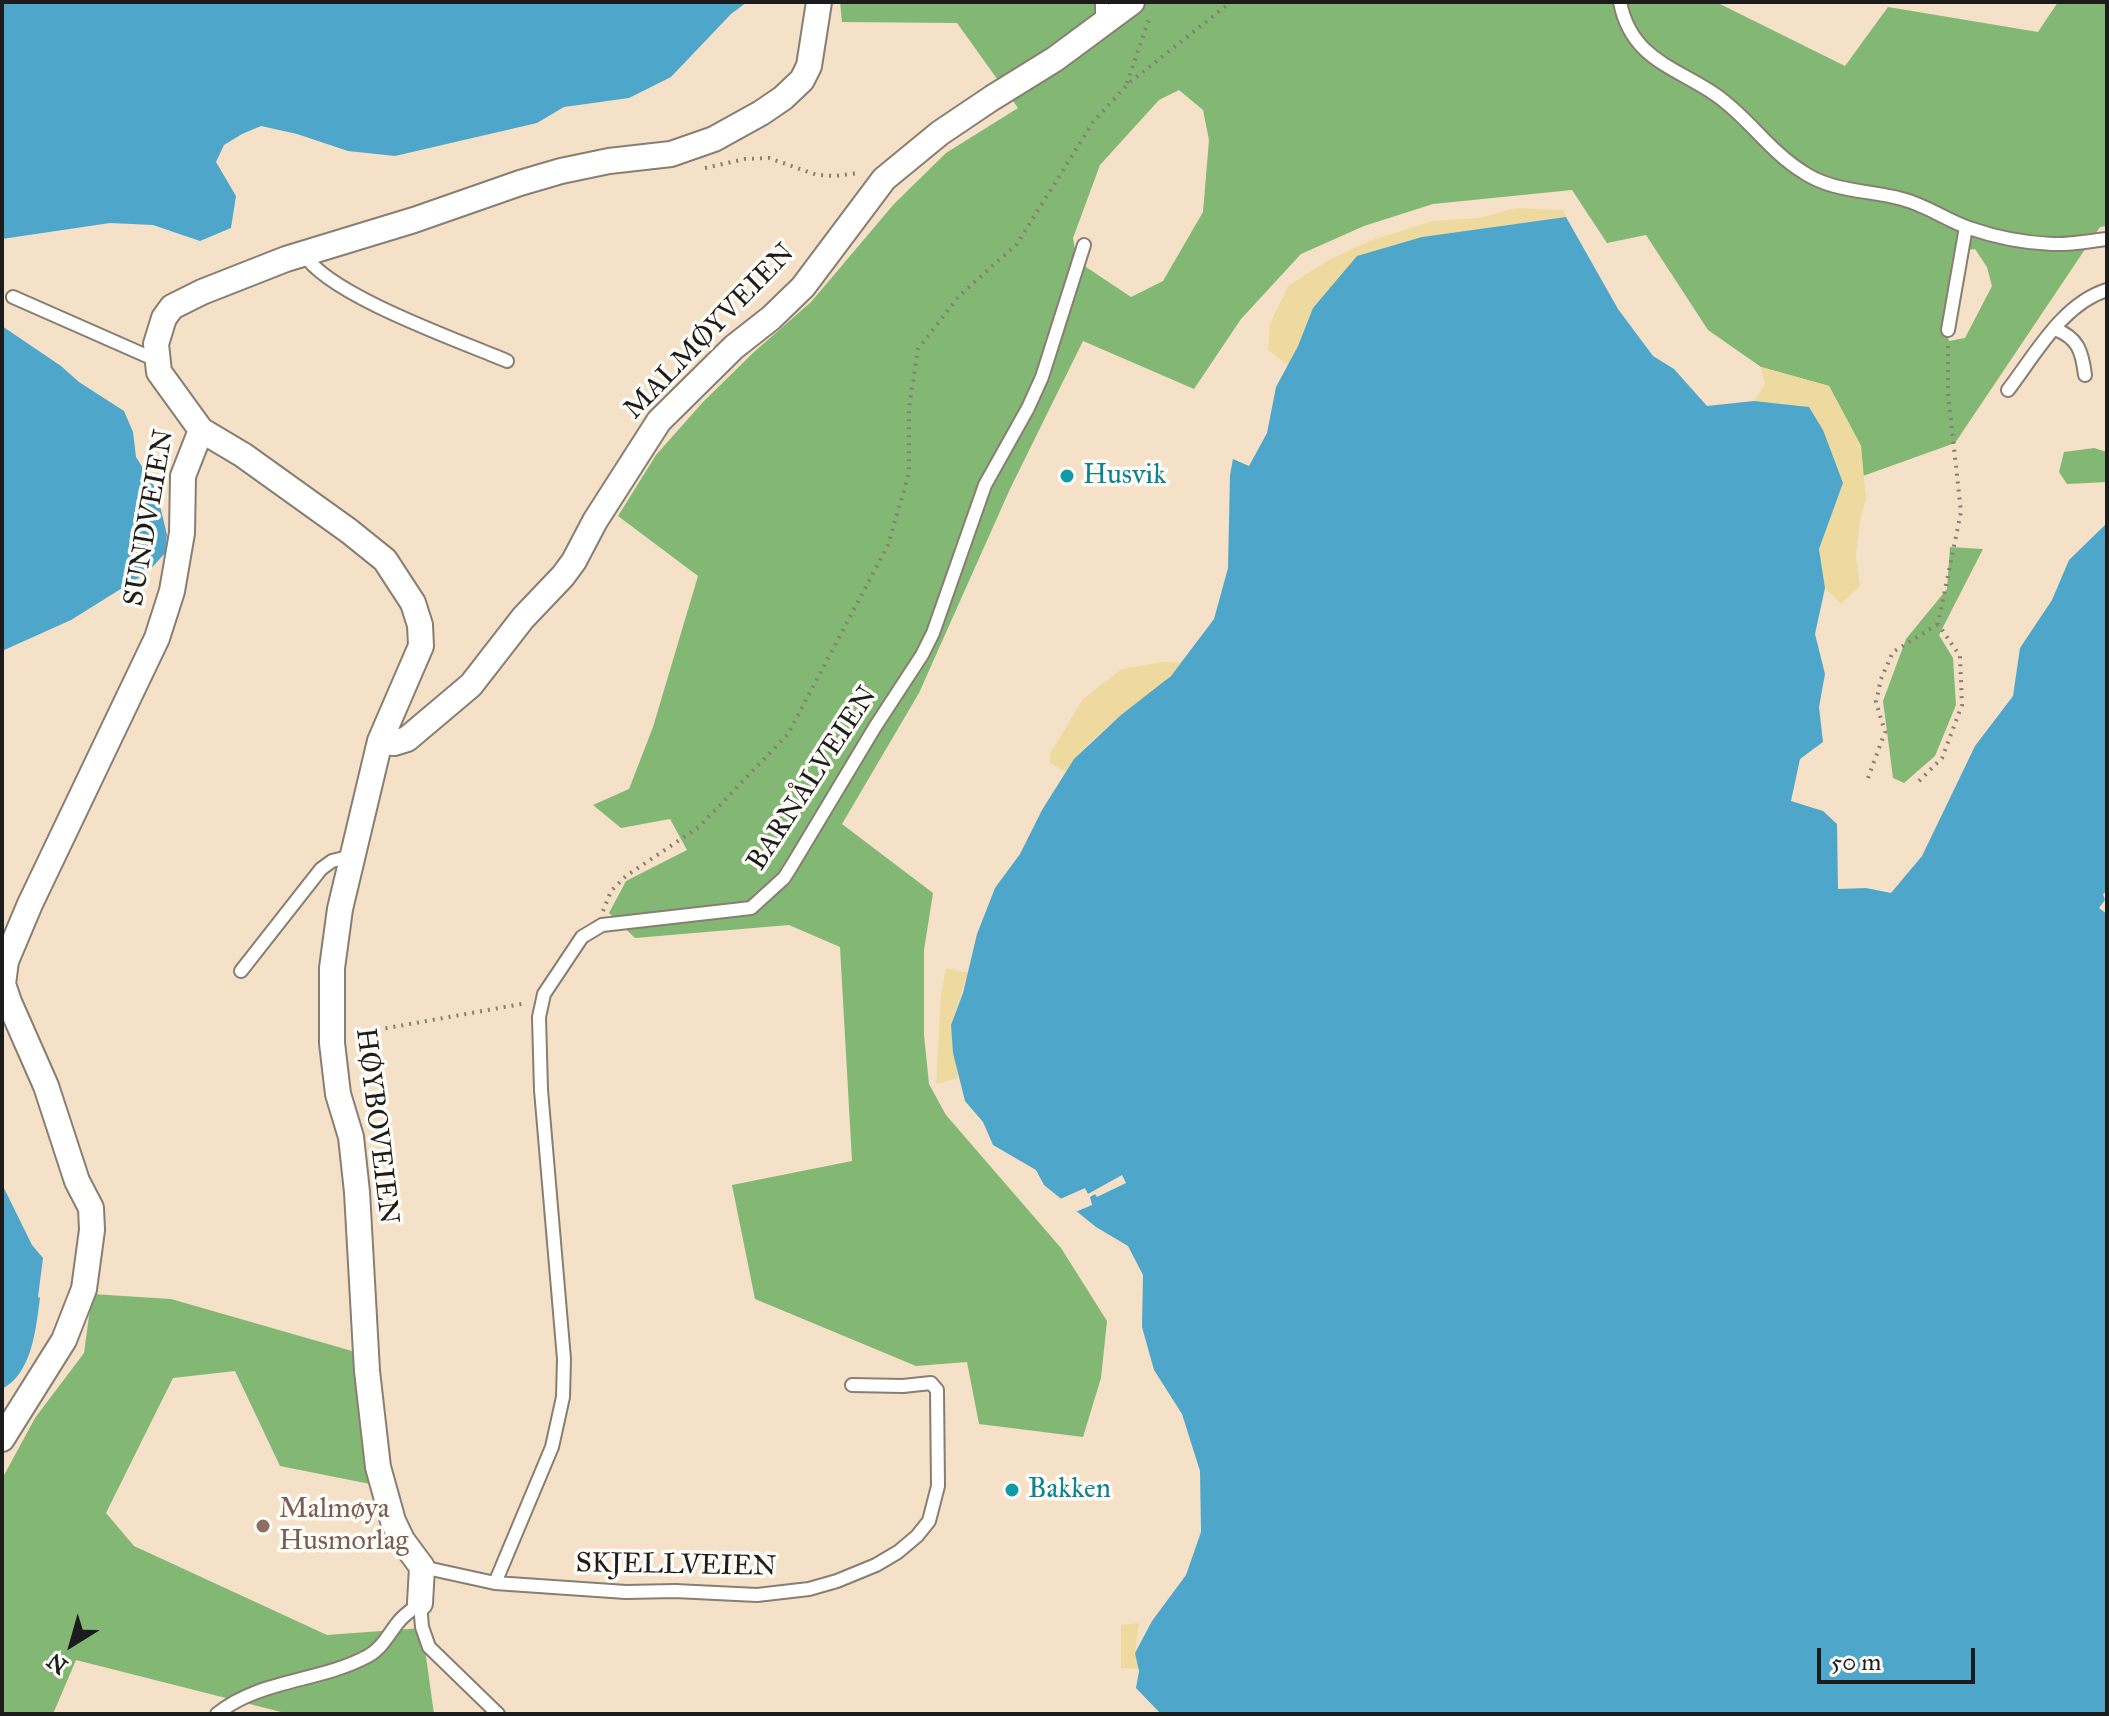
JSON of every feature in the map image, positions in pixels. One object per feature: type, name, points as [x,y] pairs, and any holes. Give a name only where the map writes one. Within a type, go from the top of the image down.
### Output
[{"type":"street","points":[[156,360],[156,344],[164,318],[172,307],[202,292],[304,254],[561,171],[609,161],[671,154],[714,139],[761,113],[802,80],[809,66],[819,2]]},
{"type":"street","name":"MALMØYVEIEN","points":[[380,741],[394,743],[407,739],[471,685],[523,618],[574,561],[595,521],[659,421],[734,347],[803,287],[884,179],[902,162],[992,98],[1055,59],[1102,13],[1141,9]]},
{"type":"street","name":"SUNDVEIEN","points":[[2,1439],[64,1340],[84,1289],[92,1230],[91,1208],[77,1181],[46,1086],[3,984],[6,961],[157,638],[172,591],[182,533],[183,476],[201,430],[166,385],[156,360]]},
{"type":"street","name":"HØYBOVEIEN","points":[[201,430],[243,455],[385,560],[413,603],[420,625],[421,646],[380,741],[340,909],[332,968],[334,1068],[351,1137],[367,1371],[378,1467],[393,1521],[402,1540],[422,1567]]},
{"type":"street","points":[[420,1603],[422,1567]]},
{"type":"lane","points":[[1620,2],[1633,36],[1648,54],[1717,96],[1771,148],[1803,173],[1843,189],[1914,202],[1966,227],[2000,237],[2054,244],[2107,239]]},
{"type":"lane","points":[[1948,330],[1966,227]]},
{"type":"lane","name":"BARNÅLVEIEN","points":[[602,925],[751,908],[784,878],[933,633],[985,485],[1042,377],[1084,245]]},
{"type":"lane","points":[[304,254],[311,265],[338,284],[410,322],[507,361]]},
{"type":"lane","points":[[2008,390],[2076,305],[2107,290]]},
{"type":"lane","points":[[13,297],[156,360]]},
{"type":"lane","points":[[2055,329],[2068,334],[2077,343],[2083,355],[2085,375]]},
{"type":"lane","points":[[241,971],[321,869],[332,861],[352,856]]},
{"type":"lane","points":[[495,1583],[552,1447],[563,1397],[564,1359],[541,1090],[539,1017],[544,994],[582,937],[602,925]]},
{"type":"lane","name":"SKJELLVEIEN","points":[[422,1567],[495,1583],[626,1592],[757,1595],[809,1589],[876,1565],[917,1536],[934,1507],[939,1465],[937,1390],[931,1383],[852,1385]]},
{"type":"lane","points":[[217,1714],[249,1695],[345,1667],[374,1653],[402,1618],[420,1603]]},
{"type":"lane","points":[[420,1603],[422,1627],[429,1647],[498,1714]]},
{"type":"path","points":[[602,925],[601,919],[611,891],[626,876],[699,827],[788,734],[888,545],[909,473],[909,408],[918,349],[959,296],[1017,244],[1093,122],[1127,85],[1231,2]]},
{"type":"path","points":[[1127,85],[1141,9]]},
{"type":"path","points":[[694,170],[745,159],[769,158],[817,175],[834,176],[902,162]]},
{"type":"path","points":[[1919,781],[1942,758],[1962,705],[1960,656],[1938,624],[1961,512],[1948,393],[1948,330]]},
{"type":"path","points":[[1868,778],[1885,732],[1876,702],[1881,679],[1893,652],[1938,624]]},
{"type":"path","points":[[348,1035],[542,1000]]},
{"type":"green space","points":[[840,2],[1720,4],[1845,66],[1888,7],[2038,32],[2058,2],[2107,2],[2107,226],[2100,227],[1955,443],[1863,476],[1861,446],[1829,386],[1761,367],[1708,330],[1646,235],[1607,243],[1572,190],[1433,204],[1364,226],[1301,254],[1241,319],[1194,389],[1083,341],[1010,489],[919,693],[842,824],[933,893],[924,950],[924,1035],[929,1084],[946,1115],[1061,1248],[1107,1321],[1101,1378],[1083,1437],[979,1424],[967,1362],[916,1366],[755,1299],[732,1185],[852,1161],[840,947],[789,925],[635,938],[609,913],[626,881],[687,850],[670,819],[621,828],[593,805],[629,789],[653,727],[698,576],[618,516],[656,455],[703,402],[811,302],[894,204],[946,153],[1018,108],[957,23],[842,22]],"holes":[[[1179,90],[1203,110],[1209,140],[1203,212],[1163,281],[1131,297],[1077,261],[1073,238],[1100,165],[1159,100]],[[1975,249],[1987,267],[1992,286],[1965,338],[1949,341],[1945,306],[1951,274],[1959,251]]]},
{"type":"green space","points":[[2094,448],[2107,452],[2107,482],[2067,484],[2059,472],[2064,452]]},
{"type":"green space","points":[[1950,547],[1983,549],[1939,635],[1953,658],[1956,705],[1935,756],[1904,783],[1893,778],[1883,701],[1906,639],[1947,589]]},
{"type":"green space","points":[[92,1294],[171,1299],[366,1355],[385,1487],[280,1466],[235,1371],[173,1378],[106,1513],[134,1546],[327,1635],[422,1628],[434,1714],[289,1714],[76,1660],[53,1714],[2,1714],[2,1479],[35,1418],[84,1353]]},
{"type":"sand","points":[[1517,208],[1563,210],[1566,217],[1422,237],[1298,346],[1288,365],[1268,350],[1270,324],[1288,286],[1329,260],[1369,241],[1433,221],[1478,218]]},
{"type":"sand","points":[[1761,367],[1829,386],[1861,446],[1866,500],[1860,519],[1856,556],[1860,586],[1841,604],[1825,588],[1819,549],[1843,483],[1754,401],[1765,384]]},
{"type":"sand","points":[[1182,662],[1169,677],[1092,741],[1066,772],[1050,763],[1050,754],[1083,699],[1122,669]]},
{"type":"sand","points":[[946,968],[968,973],[951,1025],[958,1078],[936,1084],[941,995]]},
{"type":"sand","points":[[1139,1623],[1135,1652],[1139,1669],[1121,1668],[1121,1625]]},
{"type":"water","points":[[2,2],[747,2],[731,14],[671,77],[629,98],[564,107],[537,123],[395,156],[348,151],[261,126],[242,134],[224,145],[216,162],[236,196],[231,228],[200,241],[153,225],[110,223],[2,239]]},
{"type":"water","points":[[1566,217],[1618,309],[1653,356],[1674,369],[1707,406],[1754,401],[1809,407],[1823,430],[1843,483],[1819,549],[1825,588],[1815,634],[1825,674],[1819,707],[1823,742],[1800,759],[1791,801],[1823,811],[1837,824],[1838,889],[1866,888],[1891,893],[1922,856],[1975,746],[2013,696],[2020,648],[2052,600],[2069,560],[2107,523],[2107,891],[2099,908],[2107,914],[2107,1714],[1161,1714],[1136,1688],[1139,1671],[1135,1653],[1152,1621],[1186,1575],[1201,1532],[1200,1471],[1182,1414],[1154,1370],[1142,1327],[1143,1275],[1128,1246],[1096,1227],[1044,1185],[1036,1170],[993,1145],[983,1122],[965,1101],[953,1053],[951,1025],[963,993],[977,934],[995,888],[1020,854],[1042,810],[1074,759],[1121,715],[1171,676],[1214,619],[1228,568],[1233,459],[1249,466],[1267,433],[1276,387],[1298,346],[1313,308],[1357,256],[1422,237]]},
{"type":"water","points":[[2,326],[124,411],[133,432],[136,457],[156,489],[167,535],[165,553],[148,572],[71,620],[2,651]]},
{"type":"water","points":[[2,1184],[32,1245],[43,1258],[31,1349],[20,1373],[2,1389]]},
{"type":"pier","points":[[1122,1175],[1126,1183],[1097,1197],[1095,1194],[1090,1197],[1092,1205],[1073,1213],[1058,1200],[1085,1188],[1088,1194]]},
{"type":"place","name":"Husvik","points":[[1067,476]]},
{"type":"place","name":"Bakken","points":[[1012,1490]]},
{"type":"place","name":"Malmøya Husmorlag","points":[[263,1526]]}]
